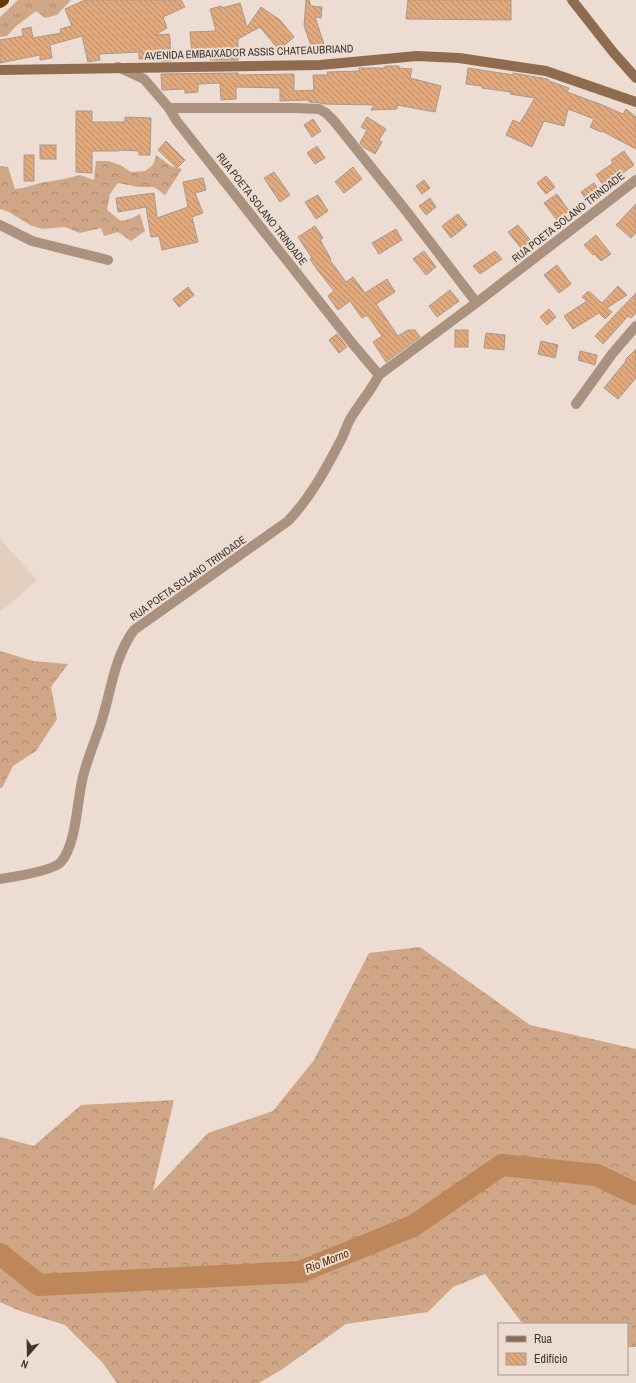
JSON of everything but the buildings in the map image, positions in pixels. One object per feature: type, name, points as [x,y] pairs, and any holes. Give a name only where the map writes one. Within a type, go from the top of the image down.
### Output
[{"type":"main road","points":[[572,0],[613,52],[636,78]]},
{"type":"main road","name":"AVENIDA EMBAIXADOR ASSIS CHATEAUBRIAND","points":[[0,70],[320,65],[417,56],[458,58],[546,72],[579,81],[636,102]]},
{"type":"street","name":"RUA POETA SOLANO TRINDADE","points":[[118,67],[144,79],[169,108],[176,120],[352,343],[380,375]]},
{"type":"street","points":[[169,108],[295,108],[319,109],[326,113],[407,212],[476,302]]},
{"type":"street","name":"RUA POETA SOLANO TRINDADE","points":[[0,879],[43,870],[60,864],[66,854],[72,835],[82,780],[101,722],[120,654],[126,641],[134,630],[288,521],[300,509],[318,481],[342,437],[351,416],[380,375],[636,180]]},
{"type":"street","points":[[0,225],[32,241],[108,260]]},
{"type":"street","points":[[576,404],[612,354],[636,326]]},
{"type":"shaded area","points":[[0,539],[37,580],[0,612]]},
{"type":"green space","points":[[18,0],[71,0],[57,15],[45,18],[36,11],[15,27],[7,36],[0,37],[0,17]]},
{"type":"green space","points":[[156,155],[171,166],[182,169],[165,195],[154,187],[138,187],[118,183],[110,194],[107,210],[121,221],[130,219],[140,214],[145,231],[131,241],[118,232],[104,236],[101,228],[80,233],[65,227],[42,229],[30,225],[9,212],[0,209],[0,166],[8,167],[15,189],[80,175],[94,180],[96,161],[108,161],[120,165],[131,172],[145,171],[153,165]]},
{"type":"green space","points":[[0,651],[33,661],[68,664],[51,687],[57,719],[36,751],[13,766],[2,788],[0,788]]},
{"type":"green space","points":[[420,947],[530,1025],[636,1049],[636,1347],[628,1347],[628,1323],[522,1323],[485,1274],[453,1287],[428,1312],[346,1324],[281,1370],[259,1383],[117,1383],[102,1362],[65,1325],[20,1311],[0,1302],[0,1137],[34,1146],[81,1105],[174,1100],[153,1191],[208,1133],[273,1111],[314,1060],[369,953]]},
{"type":"waterway","name":"Rio Morno","points":[[0,1254],[39,1285],[300,1272],[413,1226],[502,1165],[597,1175],[636,1194]]}]
